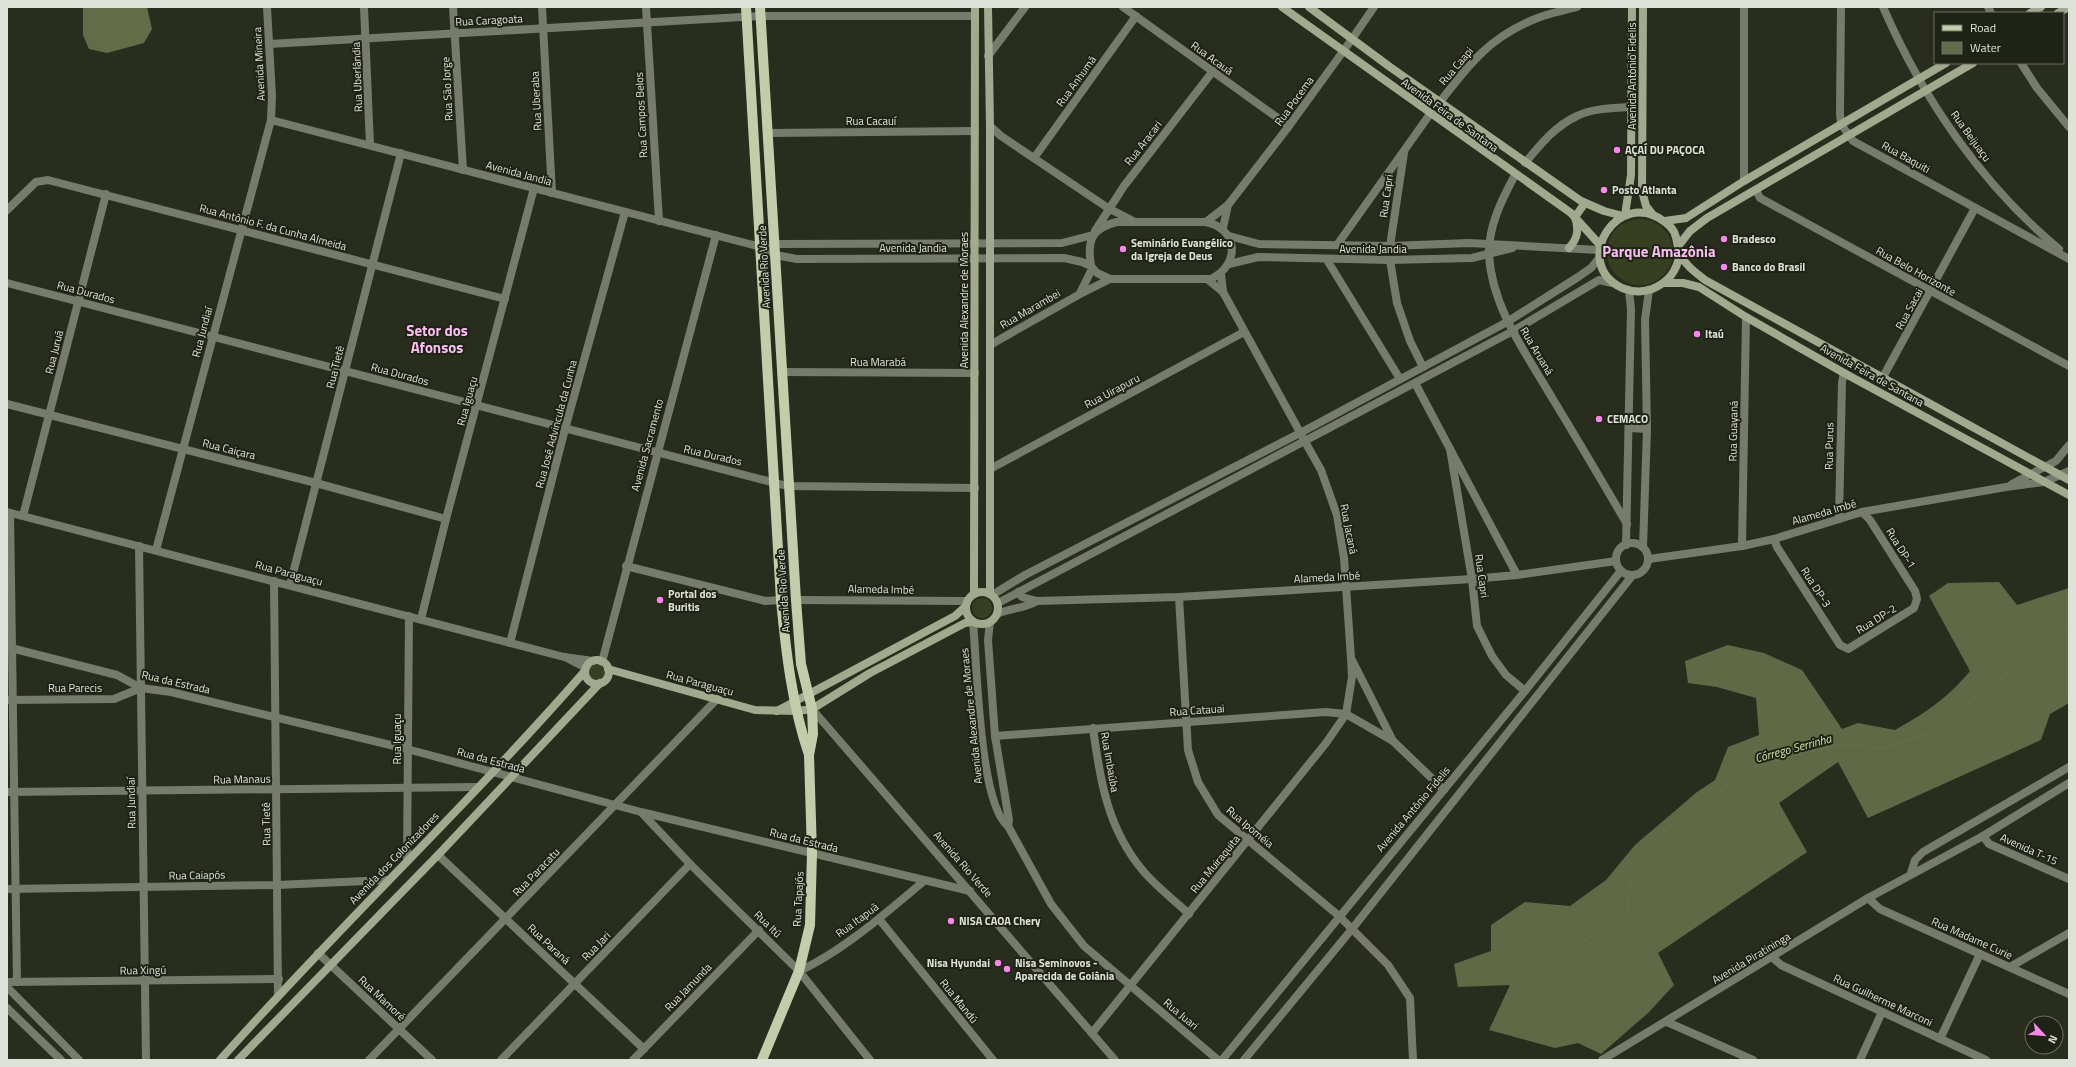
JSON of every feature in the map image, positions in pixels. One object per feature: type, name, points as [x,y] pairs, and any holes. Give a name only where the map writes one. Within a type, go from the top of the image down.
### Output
[{"type":"main road","name":"Avenida Alexandre de Moraes","points":[[974,594],[975,7]]},
{"type":"main road","points":[[966,604],[966,612],[973,622],[982,625],[990,622],[997,614],[998,603],[991,594],[990,126],[988,7]]},
{"type":"main road","name":"Avenida Feira de Santana","points":[[1282,7],[1575,218],[1600,251]]},
{"type":"main road","name":"Avenida Feira de Santana","points":[[1309,7],[1525,163],[1585,204],[1624,216]]},
{"type":"main road","name":"Avenida Antônio Fidelis","points":[[1624,216],[1631,175],[1632,7]]},
{"type":"main road","name":"Avenida Antônio Fidelis","points":[[1643,7],[1642,191],[1646,206],[1653,215]]},
{"type":"main road","name":"Avenida Rio Verde","points":[[760,11],[775,244],[787,486],[801,664],[812,709]]},
{"type":"main road","name":"Avenida Rio Verde","points":[[746,12],[781,600],[787,662],[798,711]]},
{"type":"main road","points":[[1665,222],[1686,218],[1744,181],[1944,64]]},
{"type":"main road","points":[[1679,249],[1690,231],[1706,218],[1971,64]]},
{"type":"main road","points":[[1569,248],[1573,243],[1577,232],[1575,218],[1585,204]]},
{"type":"main road","points":[[1643,213],[1653,215],[1665,222],[1671,228],[1679,249],[1678,265],[1672,276],[1664,283],[1649,290],[1638,292],[1629,291],[1612,283],[1605,274],[1600,251],[1606,231],[1614,222],[1624,216],[1643,213]]},
{"type":"main road","name":"Avenida Feira de Santana","points":[[1679,249],[1690,268],[1705,280],[2069,480]]},
{"type":"main road","name":"Avenida Feira de Santana","points":[[1664,283],[1683,282],[1700,287],[1746,317],[1844,373],[2069,496]]},
{"type":"main road","points":[[776,712],[955,616],[974,594],[979,592],[991,594]]},
{"type":"main road","points":[[812,709],[870,673],[973,622]]},
{"type":"main road","points":[[238,1060],[438,855],[600,683],[606,679],[608,671],[602,662],[593,661],[585,670],[589,681],[600,683]]},
{"type":"main road","name":"Avenida dos Colonizadores","points":[[220,1060],[278,994],[387,880],[494,772],[585,670]]},
{"type":"main road","name":"Rua Paraguaçu","points":[[608,671],[617,672],[755,710],[776,712],[812,709]]},
{"type":"main road","name":"Rua Tapajós","points":[[808,755],[813,734],[812,709]]},
{"type":"main road","name":"Rua Tapajós","points":[[762,1060],[800,970],[810,925],[812,853],[808,755],[798,711]]},
{"type":"street","name":"Avenida Mineira","points":[[267,7],[272,96],[271,120]]},
{"type":"street","name":"Rua Uberlândia","points":[[364,7],[370,146]]},
{"type":"street","name":"Rua São Jorge","points":[[453,7],[463,170]]},
{"type":"street","name":"Rua Uberaba","points":[[542,7],[552,193]]},
{"type":"street","name":"Rua Campos Belos","points":[[646,7],[659,221]]},
{"type":"street","points":[[988,56],[1025,7]]},
{"type":"street","name":"Rua Acauá","points":[[1123,7],[1289,126]]},
{"type":"street","name":"Rua Pocema","points":[[1206,222],[1228,205],[1289,126],[1374,7]]},
{"type":"street","name":"Rua Caapi","points":[[1440,102],[1468,65],[1487,46],[1510,31],[1536,18],[1577,7]]},
{"type":"street","points":[[1744,7],[1744,181]]},
{"type":"street","points":[[1840,7],[1841,124]]},
{"type":"street","name":"Rua Beijuaçu","points":[[1883,7],[1894,33],[1919,79],[1959,142],[1999,191],[2034,228],[2069,258]]},
{"type":"street","name":"Rua Caragoata","points":[[269,44],[647,22],[760,11],[975,16]]},
{"type":"street","name":"Rua Anhumá","points":[[1034,158],[1136,16]]},
{"type":"street","points":[[2023,64],[2037,88],[2069,127]]},
{"type":"street","name":"Rua Aracari","points":[[1092,268],[1089,252],[1094,233],[1108,208],[1213,71]]},
{"type":"street","points":[[1525,163],[1549,135],[1578,115],[1605,109],[1632,107]]},
{"type":"street","points":[[1337,245],[1430,114]]},
{"type":"street","name":"Avenida Jandia","points":[[271,120],[761,247],[775,255],[797,259],[1064,258],[1082,262],[1110,279]]},
{"type":"street","name":"Rua Jundiaí","points":[[156,550],[240,231],[271,120]]},
{"type":"street","name":"Rua Baquiti","points":[[1841,124],[1853,141],[2069,258]]},
{"type":"street","points":[[990,126],[1001,136],[1108,208],[1135,222]]},
{"type":"street","name":"Rua Cacauí","points":[[768,133],[975,131]]},
{"type":"street","name":"Rua Capri","points":[[1390,246],[1404,150]]},
{"type":"street","name":"Rua Tietê","points":[[290,585],[401,153]]},
{"type":"street","name":"Rua Aruaná","points":[[1515,175],[1504,195],[1497,215],[1489,255],[1492,272],[1507,322],[1627,524]]},
{"type":"street","name":"Rua Antônio F. da Cunha Almeida","points":[[7,210],[36,182],[48,180],[505,299]]},
{"type":"street","name":"Rua Iguaçu","points":[[421,619],[534,188]]},
{"type":"street","name":"Rua Belo Horizonte","points":[[1756,190],[1760,198],[2069,366]]},
{"type":"street","name":"Rua Juruá","points":[[23,516],[106,194]]},
{"type":"street","name":"Rua Pocema","points":[[1223,228],[1228,205]]},
{"type":"street","name":"Rua Sacai","points":[[1883,377],[1931,292],[1975,208]]},
{"type":"street","name":"Rua José Advincula da Cunha","points":[[510,643],[565,429],[625,212]]},
{"type":"street","name":"Avenida Jandia","points":[[761,247],[775,244],[1062,243],[1094,233],[1107,224],[1135,222],[1206,222],[1223,228]]},
{"type":"street","points":[[1110,279],[1207,279],[1221,274],[1229,264],[1231,245],[1229,236],[1223,228]]},
{"type":"street","name":"Avenida Sacramento","points":[[602,662],[656,453],[716,235]]},
{"type":"street","name":"Avenida Jandia","points":[[1229,236],[1259,244],[1390,246],[1490,244],[1600,251]]},
{"type":"street","name":"Avenida Jandia","points":[[1229,264],[1258,257],[1327,260],[1472,258],[1489,255],[1516,246]]},
{"type":"street","points":[[991,594],[1300,433],[1507,322],[1591,268],[1600,251]]},
{"type":"street","points":[[1327,260],[1400,379]]},
{"type":"street","points":[[1390,260],[1397,303],[1410,341],[1423,367]]},
{"type":"street","points":[[1080,294],[1092,268]]},
{"type":"street","name":"Rua Jacaná","points":[[1221,274],[1223,292],[1321,470],[1337,515],[1344,558],[1351,658],[1393,740],[1444,790]]},
{"type":"street","name":"Rua Marambei","points":[[990,344],[1110,279]]},
{"type":"street","name":"Rua Jacaná","points":[[1207,279],[1223,292]]},
{"type":"street","points":[[998,603],[1513,331],[1599,280],[1612,283]]},
{"type":"street","points":[[1570,282],[1579,282],[1580,286],[1577,292]]},
{"type":"street","name":"Rua Durados","points":[[7,283],[656,453],[773,481],[787,486]]},
{"type":"street","points":[[1244,1060],[1352,929],[1632,576],[1639,573],[1646,567],[1648,559],[1643,547],[1647,429],[1645,320],[1649,290]]},
{"type":"street","points":[[1626,545],[1631,309],[1629,291]]},
{"type":"street","name":"Rua Guayaná","points":[[1742,546],[1746,317]]},
{"type":"street","name":"Rua Uirapuru","points":[[990,469],[1244,332]]},
{"type":"street","name":"Rua Marabá","points":[[781,372],[975,373]]},
{"type":"street","name":"Rua Purus","points":[[1840,519],[1842,382],[1844,373]]},
{"type":"street","name":"Rua Capri","points":[[1415,383],[1517,575]]},
{"type":"street","name":"Rua Caiçara","points":[[7,404],[316,483],[446,519]]},
{"type":"street","points":[[1629,428],[1647,429]]},
{"type":"street","name":"Alameda Imbé","points":[[2006,487],[2046,468],[2056,461],[2069,445]]},
{"type":"street","name":"Rua Capri","points":[[1450,449],[1472,579],[1477,626],[1492,656],[1506,675],[1525,691]]},
{"type":"street","name":"Alameda Imbé","points":[[1648,559],[1742,546],[1774,539],[1862,512],[2006,487],[2044,482],[2069,472]]},
{"type":"street","points":[[787,486],[975,488]]},
{"type":"street","name":"Rua DP-1","points":[[1862,512],[1870,520],[1899,565],[1915,591],[1917,599]]},
{"type":"street","points":[[8,513],[10,888],[16,982]]},
{"type":"street","name":"Rua Paraguaçu","points":[[8,513],[156,550],[564,657],[593,661]]},
{"type":"street","name":"Rua DP-3","points":[[1774,539],[1777,547],[1840,646]]},
{"type":"street","points":[[1632,576],[1620,572],[1616,561],[1618,552],[1626,545],[1636,544],[1643,547]]},
{"type":"street","name":"Rua Jundiaí","points":[[139,546],[146,1060]]},
{"type":"street","name":"Alameda Imbé","points":[[1018,592],[1022,597],[1037,601],[1179,596],[1472,579],[1517,575],[1616,561]]},
{"type":"street","points":[[626,566],[765,601],[781,600]]},
{"type":"street","name":"Avenida Antônio Fidelis","points":[[1222,1060],[1525,691],[1620,572]]},
{"type":"street","name":"Rua Tietê","points":[[274,581],[278,994]]},
{"type":"street","name":"Rua Ipoméia","points":[[1179,596],[1188,750],[1198,782],[1218,815],[1339,916],[1388,965],[1410,998],[1413,1060]]},
{"type":"street","name":"Rua DP-2","points":[[1840,646],[1845,649],[1851,648],[1914,608],[1917,599]]},
{"type":"street","name":"Alameda Imbé","points":[[796,600],[966,604]]},
{"type":"street","name":"Alameda Imbé","points":[[997,614],[1008,609],[1029,605],[1037,601]]},
{"type":"street","name":"Rua Iguaçu","points":[[407,861],[409,616]]},
{"type":"street","name":"Avenida Alexandre de Moraes","points":[[973,622],[984,761],[990,790],[997,810],[1003,822],[1008,826],[1052,904],[1084,946],[1130,986]]},
{"type":"street","name":"Avenida Alexandre de Moraes","points":[[990,622],[988,640],[995,736],[1009,820],[1008,826]]},
{"type":"street","name":"Rua da Estrada","points":[[9,647],[117,675],[141,688],[171,692],[407,749],[512,776],[641,812],[970,891]]},
{"type":"street","name":"Rua Paraguaçu","points":[[564,657],[585,670]]},
{"type":"street","name":"Rua Muiraquita","points":[[1092,1032],[1326,743],[1346,714],[1352,677],[1351,658]]},
{"type":"street","name":"Rua Parecis","points":[[9,700],[114,699],[141,688]]},
{"type":"street","name":"Rua Paracatu","points":[[369,1060],[617,805],[717,699]]},
{"type":"street","name":"Avenida Rio Verde","points":[[812,709],[1115,1060]]},
{"type":"street","name":"Rua Catauai","points":[[995,736],[1326,712],[1346,714],[1393,740]]},
{"type":"street","name":"Rua Imbaúba","points":[[1093,728],[1099,778],[1115,826],[1129,851],[1144,872],[1189,914]]},
{"type":"street","points":[[1911,874],[1915,860],[1923,852],[2069,767]]},
{"type":"street","name":"Avenida Piratininga","points":[[1602,1060],[1667,1022],[1868,898],[1982,836],[2069,783]]},
{"type":"street","name":"Rua Manaus","points":[[10,792],[478,787]]},
{"type":"street","name":"Rua Itú","points":[[641,812],[690,864],[800,970],[870,1060]]},
{"type":"street","name":"Avenida T-15","points":[[1982,836],[1989,844],[2069,879]]},
{"type":"street","name":"Rua Paraná","points":[[438,855],[644,1049]]},
{"type":"street","name":"Rua Jari","points":[[501,1060],[690,864]]},
{"type":"street","name":"Rua Caiapós","points":[[10,888],[277,885],[387,880]]},
{"type":"street","name":"Rua Itapuã","points":[[800,970],[815,964],[879,919],[924,881]]},
{"type":"street","name":"Rua Madame Curie","points":[[1868,898],[1880,909],[2069,994]]},
{"type":"street","name":"Rua Mandú","points":[[879,919],[993,1060]]},
{"type":"street","name":"Rua Jamunda","points":[[633,1060],[759,930]]},
{"type":"street","points":[[2010,967],[2069,933]]},
{"type":"street","name":"Rua Mamoré","points":[[318,953],[432,1060]]},
{"type":"street","points":[[1940,1039],[1980,954]]},
{"type":"street","name":"Rua Guilherme Marconi","points":[[1772,958],[1781,965],[1986,1060]]},
{"type":"street","name":"Rua Xingú","points":[[7,982],[279,979]]},
{"type":"street","name":"Rua Juari","points":[[1130,986],[1218,1060]]},
{"type":"street","points":[[7,987],[79,1060]]},
{"type":"street","points":[[7,1008],[61,1060]]},
{"type":"street","points":[[1860,1060],[1882,1012]]},
{"type":"street","points":[[1667,1022],[1753,1060]]},
{"type":"shaded area","points":[[1634,219],[1646,219],[1658,224],[1668,234],[1673,246],[1671,265],[1658,280],[1646,285],[1634,285],[1622,280],[1612,270],[1607,258],[1607,246],[1612,234],[1622,224]]},
{"type":"shaded area","points":[[1999,582],[2017,605],[2069,588],[2069,703],[2050,714],[2041,740],[1868,818],[1838,762],[1779,803],[1807,852],[1658,953],[1674,985],[1648,1013],[1601,1054],[1578,1043],[1555,1048],[1489,1030],[1510,985],[1458,987],[1454,964],[1491,951],[1491,925],[1525,902],[1570,906],[1606,880],[1635,845],[1697,792],[1715,780],[1728,747],[1759,735],[1756,698],[1717,687],[1688,683],[1685,661],[1728,645],[1764,653],[1802,670],[1842,729],[1858,723],[1895,730],[1945,697],[1970,671],[1929,596],[1948,583]]},
{"type":"shaded area","points":[[982,598],[989,601],[992,608],[989,615],[982,618],[975,615],[972,608],[975,601]]},
{"type":"shaded area","points":[[597,664],[603,666],[605,672],[603,678],[597,680],[591,678],[589,672],[591,666]]},
{"type":"water","points":[[83,7],[147,7],[152,29],[144,43],[107,53],[89,49],[83,35]]},
{"type":"waterway","name":"Córrego Serrinha","points":[[1570,953],[1585,940],[1626,914],[1633,871],[1660,834],[1756,765],[1844,744],[1884,749],[1934,730],[2069,626]]},
{"type":"place","name":"AÇAÍ DU PAÇOCA","points":[[1617,150]]},
{"type":"place","name":"Posto Atlanta","points":[[1604,190]]},
{"type":"place","name":"Bradesco","points":[[1724,239]]},
{"type":"place","name":"Seminário Evangélico da Igreja de Deus","points":[[1123,249]]},
{"type":"place","name":"Banco do Brasil","points":[[1724,267]]},
{"type":"place","name":"Itaú","points":[[1697,334]]},
{"type":"place","name":"CEMACO","points":[[1599,419]]},
{"type":"place","name":"Portal dos Buritis","points":[[660,600]]},
{"type":"place","name":"NISA CAOA Chery","points":[[951,921]]},
{"type":"place","name":"Nisa Hyundai","points":[[998,963]]},
{"type":"place","name":"Nisa Seminovos - Aparecida de Goiânia","points":[[1007,969]]},
{"type":"district","name":"Parque Amazônia","points":[[1659,251]]},
{"type":"district","name":"Setor dos Afonsos","points":[[437,338]]}]
